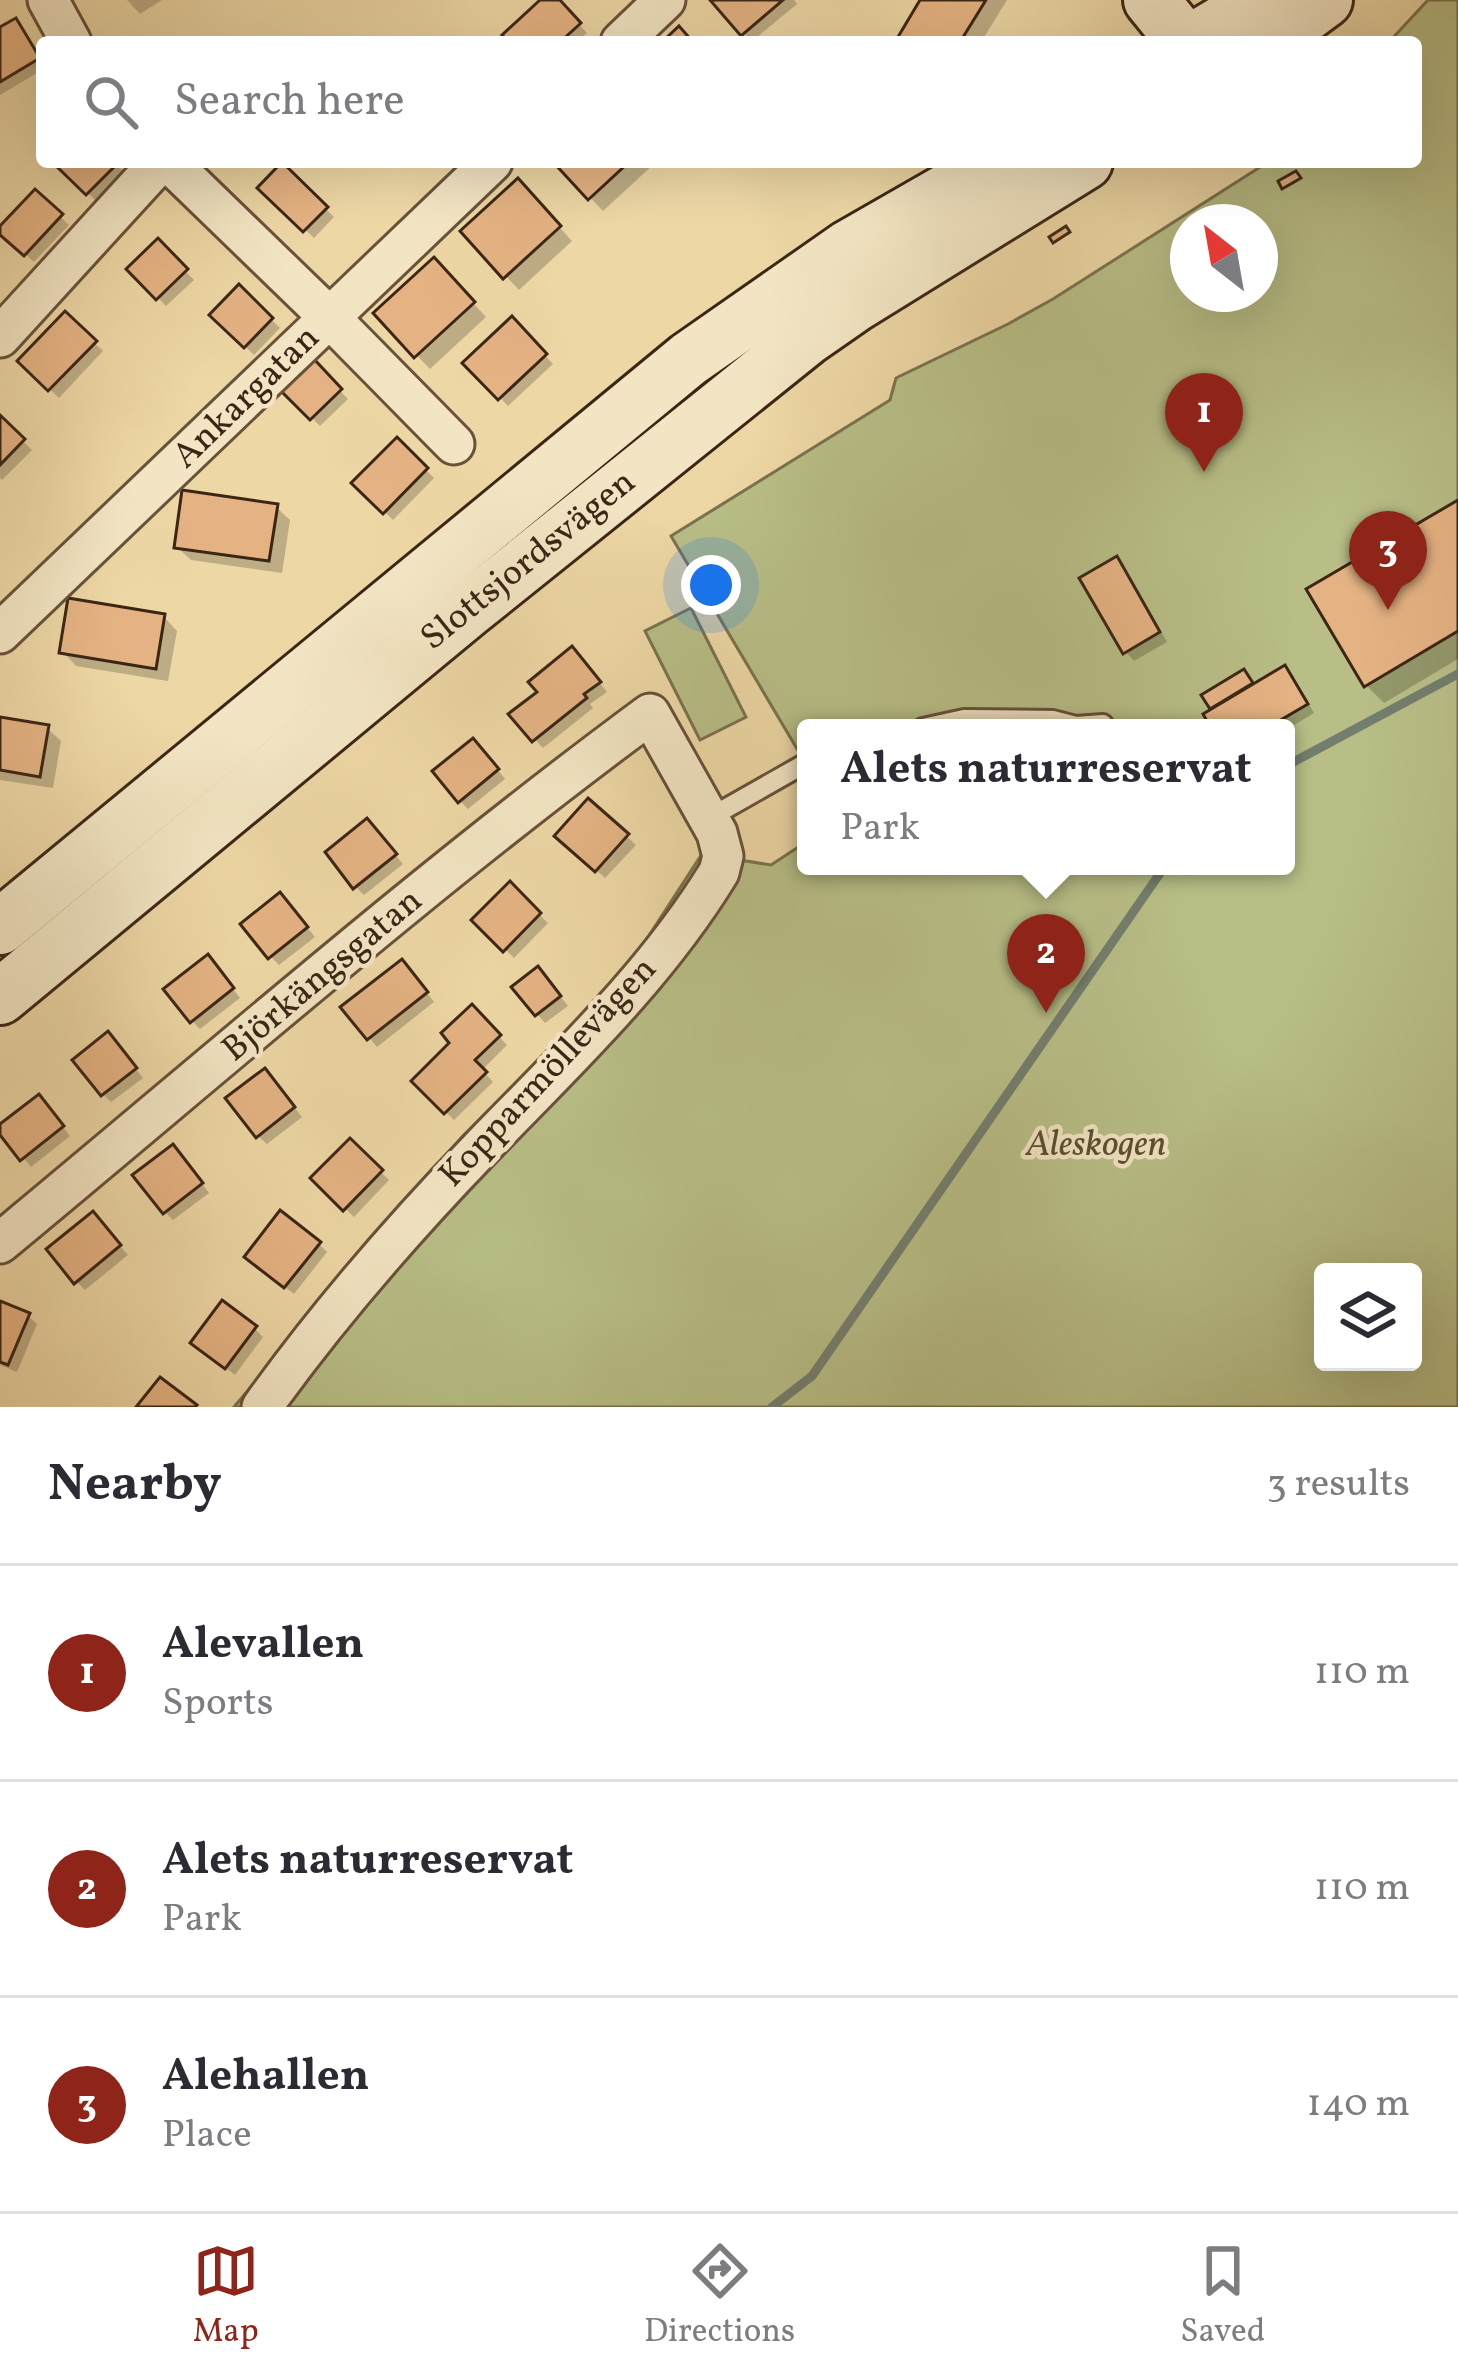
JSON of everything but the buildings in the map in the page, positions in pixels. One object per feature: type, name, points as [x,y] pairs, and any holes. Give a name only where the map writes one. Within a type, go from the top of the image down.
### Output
[{"type":"main road","points":[[1136,0],[1137,36]]},
{"type":"main road","points":[[1151,0],[1183,36]]},
{"type":"main road","points":[[1186,0],[1191,36]]},
{"type":"main road","points":[[1202,36],[1261,0]]},
{"type":"main road","points":[[1275,36],[1325,0]]},
{"type":"main road","name":"Slottsjordsvägen","points":[[0,927],[689,358],[848,248],[988,168]]},
{"type":"main road","name":"Slottsjordsvägen","points":[[0,997],[808,337],[1074,168]]},
{"type":"street","points":[[48,0],[68,36]]},
{"type":"street","points":[[627,36],[665,0]]},
{"type":"street","points":[[0,337],[155,168]]},
{"type":"street","points":[[176,168],[454,444]]},
{"type":"street","name":"Ankargatan","points":[[0,633],[486,168]]},
{"type":"street","name":"Kopparmöllevägen","points":[[262,1407],[398,1234],[647,973],[719,872],[722,844],[650,714]]},
{"type":"street","name":"Björkängsgatan","points":[[0,1243],[413,899],[650,714]]},
{"type":"lane","points":[[709,818],[797,768]]},
{"type":"green space","name":"Aleskogen","points":[[1428,0],[1458,0],[1458,1407],[234,1407],[461,1138],[624,974],[702,854],[771,865],[797,848],[797,875],[1295,875],[1295,719],[797,719],[797,749],[671,536],[890,400],[896,378],[1008,324],[1170,224],[1170,312],[1278,312],[1278,204],[1202,204],[1259,168],[1422,168],[1422,36],[1395,36]]},
{"type":"green space","points":[[691,608],[746,717],[700,740],[645,631]]},
{"type":"waterway","points":[[1295,761],[1458,674]]},
{"type":"waterway","points":[[772,1407],[812,1376],[1159,875]]},
{"type":"place","name":"Alevallen","points":[[1204,472]]},
{"type":"place","name":"Alehallen","points":[[1388,610]]},
{"type":"place","name":"Alets naturreservat","points":[[1046,1013]]}]
